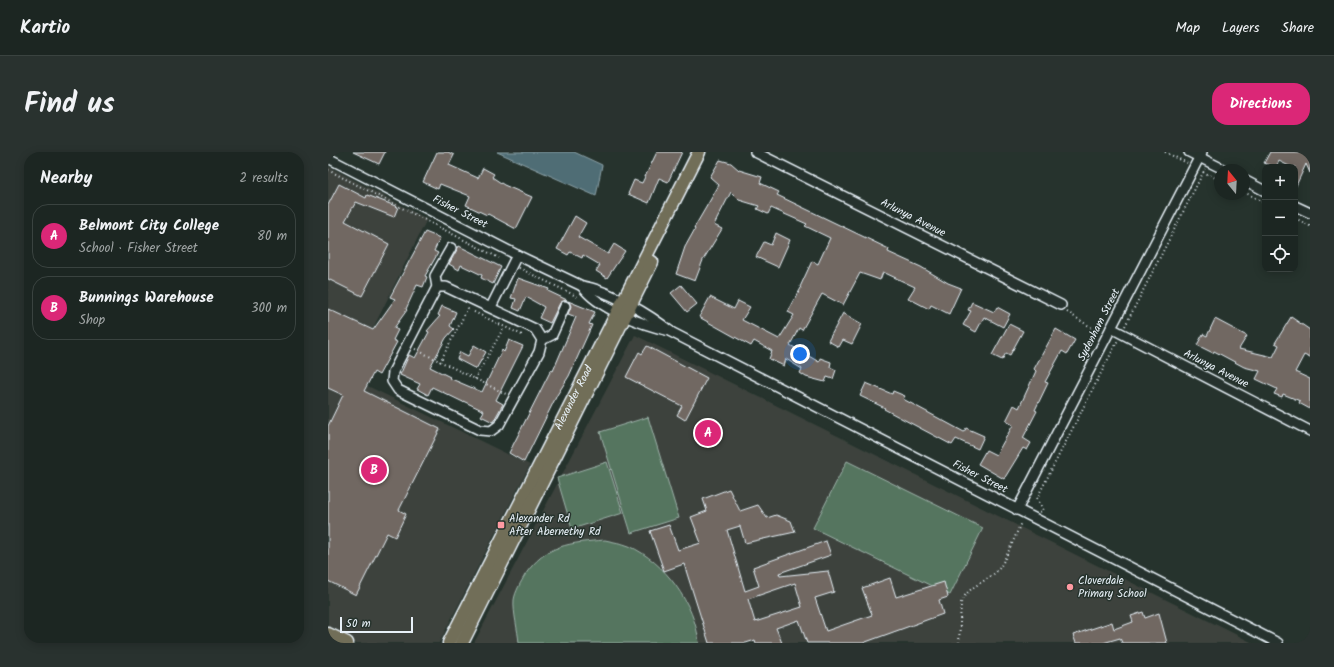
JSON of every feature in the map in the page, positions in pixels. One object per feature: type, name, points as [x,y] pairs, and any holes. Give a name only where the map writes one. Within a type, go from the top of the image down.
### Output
[{"type":"main road","name":"Alexander Road","points":[[462,643],[699,152]]},
{"type":"main road","name":"Alexander Road","points":[[449,643],[623,308],[708,152]]},
{"type":"main road","points":[[328,634],[346,643]]},
{"type":"street","name":"Arlunya Avenue","points":[[755,152],[1061,305]]},
{"type":"street","points":[[1189,152],[1200,155],[1215,164]]},
{"type":"street","name":"Sydenham Street","points":[[1016,514],[1200,155]]},
{"type":"street","name":"Fisher Street","points":[[328,158],[517,255],[582,286],[588,294],[659,321],[671,332],[1016,514],[1277,643]]},
{"type":"street","points":[[1250,183],[1262,189]]},
{"type":"street","points":[[1298,207],[1310,213]]},
{"type":"street","points":[[437,287],[446,287],[535,329],[542,340],[539,352],[499,425],[491,431],[480,430],[398,390],[392,380],[393,372],[437,287],[435,276],[451,248]]},
{"type":"street","points":[[491,307],[517,255]]},
{"type":"street","points":[[542,340],[552,335],[565,306]]},
{"type":"street","name":"Arlunya Avenue","points":[[1109,332],[1310,431]]},
{"type":"path","points":[[328,170],[580,299]]},
{"type":"path","points":[[1250,195],[1262,201]]},
{"type":"path","points":[[1298,220],[1310,226]]},
{"type":"path","points":[[461,305],[524,336]]},
{"type":"path","points":[[1061,305],[1069,314],[1109,332]]},
{"type":"path","points":[[440,362],[468,308]]},
{"type":"path","points":[[475,379],[504,327]]},
{"type":"path","points":[[406,346],[514,398]]},
{"type":"path","points":[[959,643],[960,603],[962,598],[976,585],[999,570],[1022,522],[1016,514]]},
{"type":"shaded area","points":[[328,166],[427,219],[349,377],[530,465],[439,643],[328,643]]},
{"type":"shaded area","points":[[635,335],[1253,643],[474,643]]},
{"type":"green space","points":[[648,417],[679,518],[631,533],[600,432]]},
{"type":"green space","points":[[847,461],[983,528],[950,595],[813,528]]},
{"type":"green space","points":[[607,462],[623,513],[572,529],[557,478]]},
{"type":"green space","points":[[605,540],[629,546],[642,553],[655,562],[666,573],[685,599],[696,628],[699,643],[519,643],[514,600],[520,584],[533,565],[550,551],[560,547],[581,542]]},
{"type":"water","points":[[497,152],[574,152],[602,165],[596,196]]},
{"type":"building","points":[[353,152],[385,152],[379,164]]},
{"type":"building","points":[[437,152],[448,152],[454,155],[449,165],[478,178],[483,168],[494,174],[492,177],[504,185],[532,197],[516,229],[488,214],[487,215],[466,205],[470,196],[440,184],[438,189],[423,182]]},
{"type":"building","points":[[657,152],[682,152],[668,182],[659,178],[649,203],[628,194],[634,180],[642,183]]},
{"type":"building","points":[[1270,152],[1310,152],[1310,173],[1306,164],[1298,181],[1298,164],[1285,164],[1279,161],[1278,164],[1264,163]]},
{"type":"building","points":[[720,160],[731,163],[739,170],[762,177],[760,183],[779,192],[777,195],[889,249],[888,252],[921,267],[948,283],[961,288],[949,314],[931,305],[929,309],[908,298],[915,287],[883,272],[880,280],[860,273],[843,305],[822,294],[802,330],[799,328],[790,345],[819,362],[820,358],[831,362],[830,367],[836,370],[833,379],[827,377],[825,382],[806,377],[800,373],[802,369],[786,359],[784,366],[769,359],[772,351],[754,341],[751,346],[699,317],[710,297],[734,309],[738,301],[750,307],[742,320],[779,339],[794,315],[788,312],[801,288],[800,287],[812,261],[818,264],[830,238],[805,226],[807,224],[771,208],[768,214],[757,209],[759,206],[739,200],[731,192],[714,225],[722,229],[703,260],[695,281],[676,274],[685,247],[695,229],[694,228],[719,185],[710,177]]},
{"type":"building","points":[[339,184],[366,198],[367,195],[398,207],[394,217],[356,202],[345,221],[389,244],[362,296],[328,279],[328,205]]},
{"type":"building","points":[[575,216],[586,223],[578,237],[608,254],[614,244],[625,251],[607,278],[596,271],[600,265],[583,255],[582,258],[570,252],[568,255],[557,249]]},
{"type":"building","points":[[425,232],[440,238],[434,251],[438,253],[425,276],[427,277],[423,287],[417,285],[406,309],[407,310],[394,328],[398,330],[393,340],[397,342],[379,375],[374,372],[364,391],[440,429],[399,510],[406,514],[395,537],[387,533],[356,595],[328,581],[328,426],[343,395],[328,388],[328,309],[373,330],[395,299],[390,297]]},
{"type":"building","points":[[776,233],[790,240],[778,267],[756,257],[764,242],[771,245]]},
{"type":"building","points":[[459,246],[501,267],[493,284],[481,278],[482,275],[461,265],[459,270],[449,264]]},
{"type":"building","points":[[518,278],[549,289],[548,291],[567,300],[560,303],[550,323],[539,318],[544,307],[526,297],[520,311],[513,308],[516,299],[511,298]]},
{"type":"building","points":[[681,285],[697,304],[687,312],[671,293]]},
{"type":"building","points":[[568,301],[595,312],[589,324],[592,325],[569,376],[557,395],[524,462],[509,453],[551,370],[553,371],[576,317],[568,314],[571,306]]},
{"type":"building","points":[[972,302],[994,312],[997,307],[1010,314],[1003,327],[984,317],[976,332],[963,325],[971,311],[968,310]]},
{"type":"building","points":[[442,306],[456,312],[450,326],[454,329],[446,338],[430,367],[450,377],[449,378],[482,392],[502,350],[504,352],[509,340],[523,346],[496,400],[503,404],[493,422],[481,416],[484,411],[432,387],[428,395],[417,389],[420,384],[400,375],[409,355],[415,358],[429,332],[427,331],[440,316],[438,315]]},
{"type":"building","points":[[843,313],[862,324],[852,344],[843,340],[839,347],[828,341]]},
{"type":"building","points":[[1291,317],[1310,330],[1310,358],[1304,355],[1295,372],[1310,379],[1310,409],[1299,403],[1300,401],[1283,394],[1282,397],[1274,394],[1277,389],[1256,379],[1260,371],[1244,367],[1214,351],[1213,353],[1197,345],[1203,334],[1207,336],[1215,319],[1247,336],[1239,349],[1273,357],[1279,345],[1275,343]]},
{"type":"building","points":[[1009,324],[1023,331],[1010,355],[1006,353],[1002,360],[992,355]]},
{"type":"building","points":[[1056,329],[1075,340],[1067,354],[1062,351],[1045,382],[1048,383],[1035,410],[1037,411],[1023,438],[1031,443],[1027,450],[1023,448],[1004,479],[978,464],[986,450],[996,455],[1013,425],[1006,421],[1014,405],[1019,408],[1036,371],[1034,369]]},
{"type":"building","points":[[474,345],[486,352],[476,369],[457,359],[460,352],[468,356]]},
{"type":"building","points":[[647,346],[707,378],[685,420],[677,415],[682,406],[626,377],[639,352],[642,354]]},
{"type":"building","points":[[866,383],[892,394],[893,391],[905,396],[903,399],[964,432],[966,428],[984,436],[978,449],[956,439],[952,445],[860,396]]},
{"type":"building","points":[[729,489],[740,511],[758,505],[767,518],[776,515],[791,521],[795,532],[745,543],[740,526],[727,530],[745,591],[759,586],[753,567],[826,541],[831,555],[779,573],[780,576],[828,571],[834,592],[815,598],[826,631],[872,615],[862,588],[890,578],[896,597],[944,582],[948,597],[939,600],[943,614],[863,643],[807,643],[799,620],[776,628],[782,643],[756,643],[755,640],[746,643],[709,643],[684,564],[664,571],[650,531],[669,525],[678,550],[701,543],[691,517],[707,511],[703,499]],"holes":[[[795,583],[802,607],[755,622],[748,599]]]},
{"type":"building","points":[[1143,612],[1145,618],[1159,613],[1167,643],[1122,643],[1120,638],[1103,643],[1076,643],[1073,635],[1112,622],[1114,629],[1133,622],[1131,616]]},
{"type":"place","name":"Belmont City College","points":[[708,433]]},
{"type":"place","name":"Bunnings Warehouse","points":[[374,470]]},
{"type":"place","name":"Alexander Rd After Abernethy Rd","points":[[501,525]]},
{"type":"place","name":"Cloverdale Primary School","points":[[1070,587]]}]
